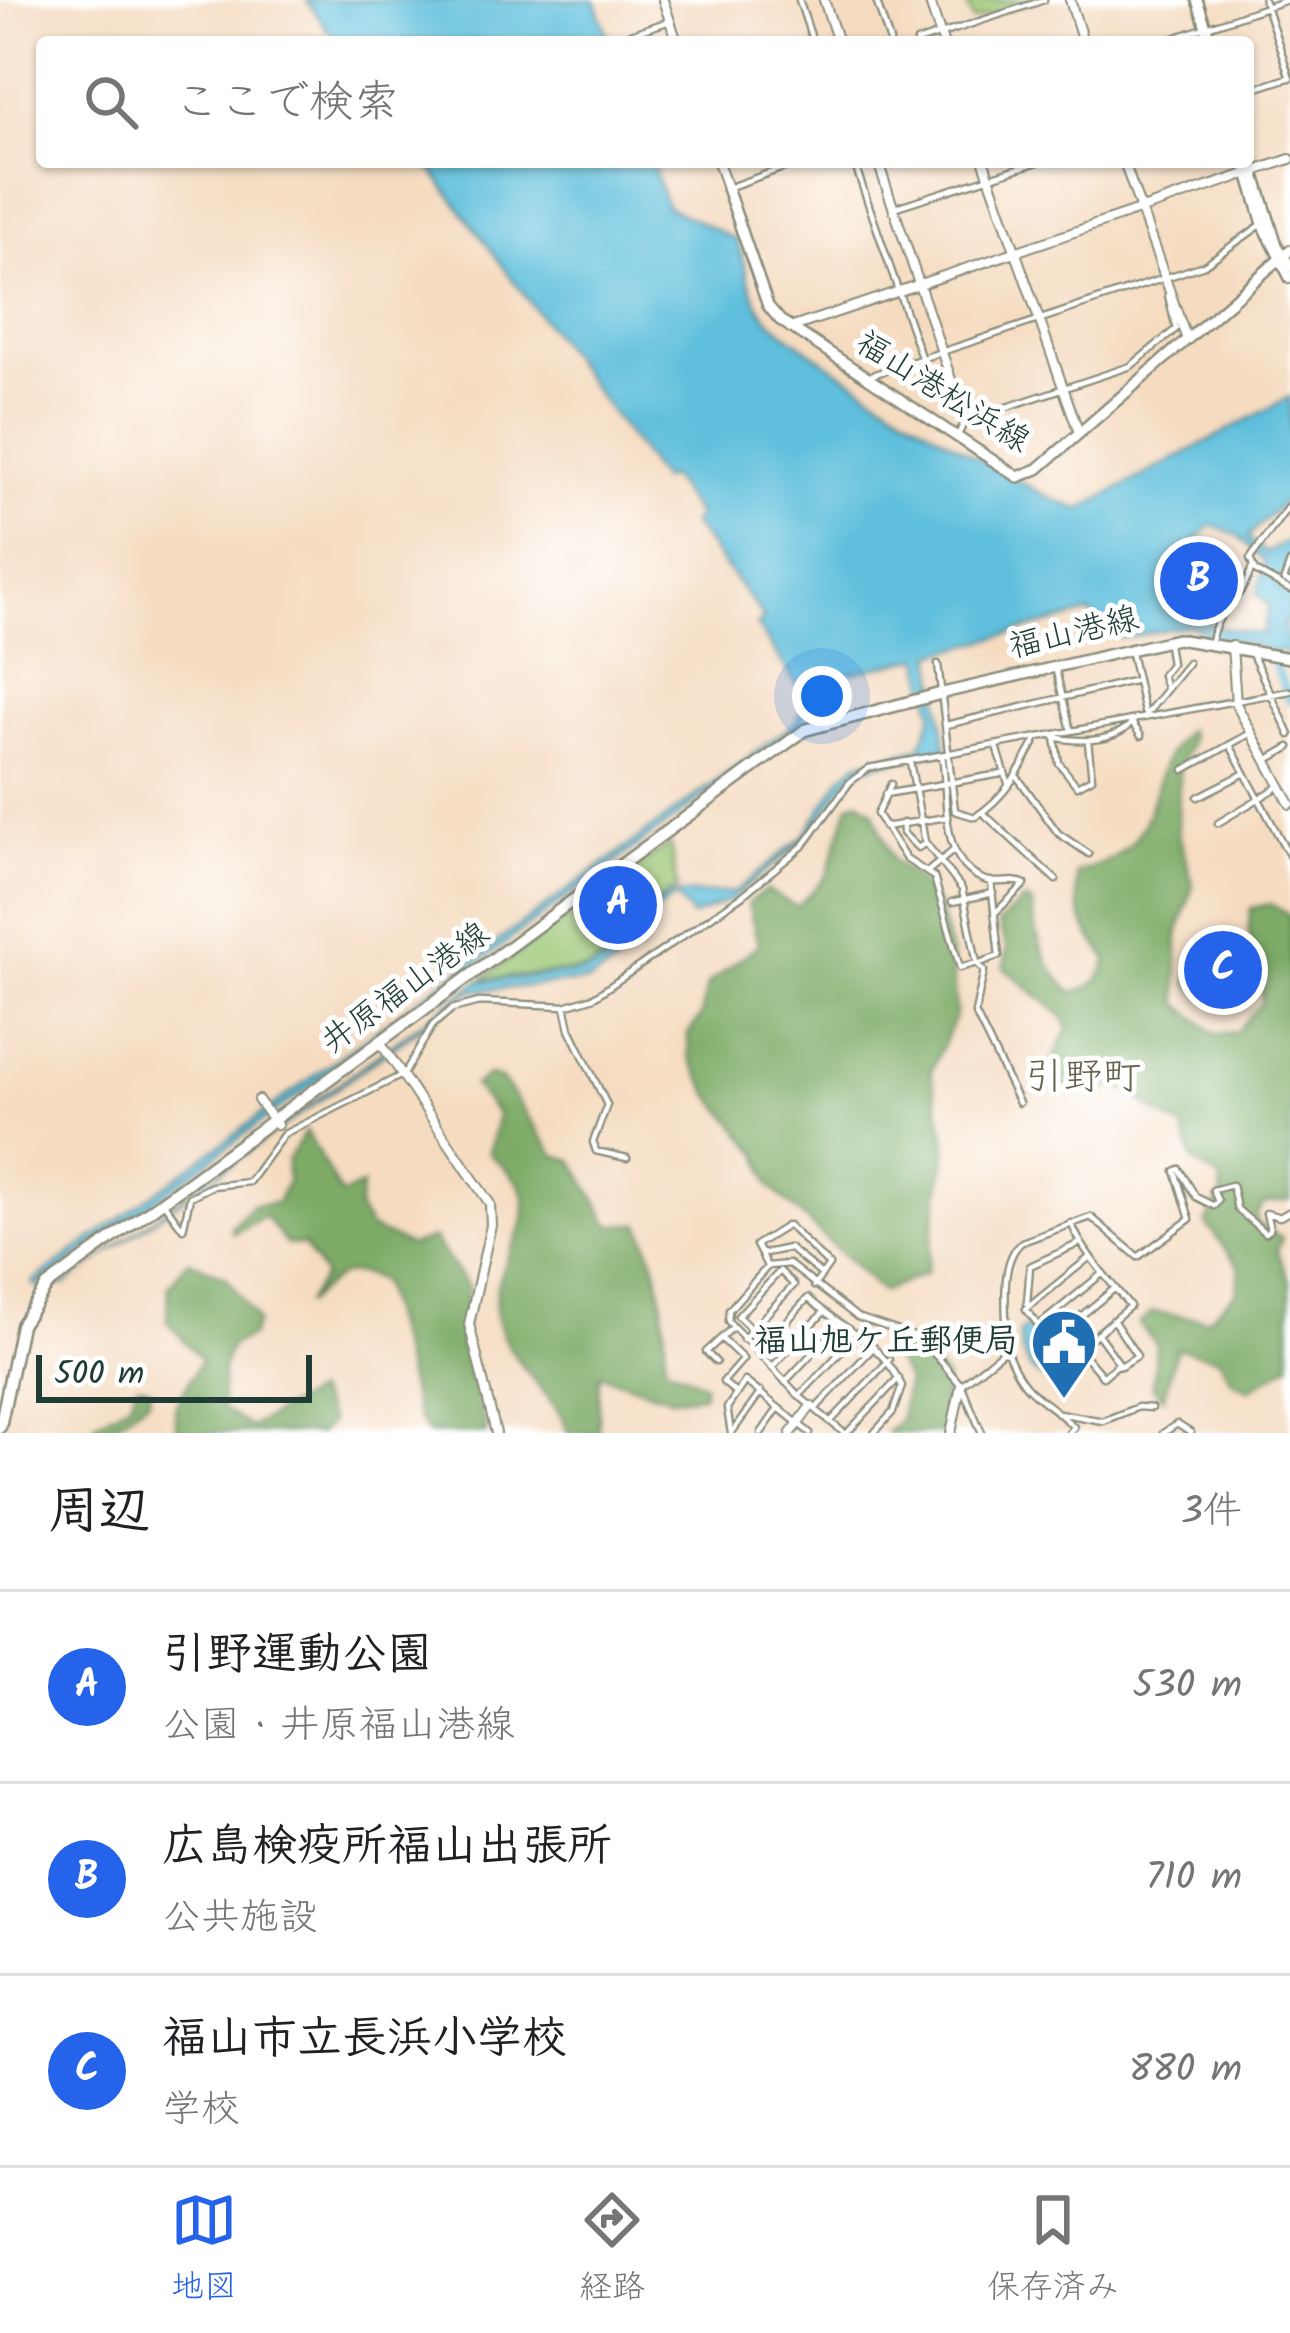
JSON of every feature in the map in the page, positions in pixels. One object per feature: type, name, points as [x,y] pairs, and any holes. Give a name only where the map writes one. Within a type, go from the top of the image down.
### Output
[{"type":"main road","points":[[1194,0],[1206,36]]},
{"type":"main road","points":[[1249,168],[1263,224],[1285,258]]},
{"type":"main road","points":[[1249,168],[1290,278]]},
{"type":"main road","name":"福山港松浜線","points":[[727,188],[768,306],[790,328],[1022,477],[1285,258]]},
{"type":"main road","name":"福山港線","points":[[937,697],[1167,640],[1211,639],[1290,660]]},
{"type":"main road","name":"福山港線","points":[[937,697],[1168,644],[1232,648]]},
{"type":"main road","name":"井原福山港線","points":[[2,1430],[21,1325],[36,1297],[166,1207],[382,1044],[448,1003],[806,730],[937,697]]},
{"type":"street","points":[[663,0],[675,36]]},
{"type":"street","points":[[799,0],[811,36]]},
{"type":"street","points":[[824,0],[836,36]]},
{"type":"street","points":[[876,0],[888,36]]},
{"type":"street","points":[[928,0],[940,36]]},
{"type":"street","points":[[946,36],[1044,0]]},
{"type":"street","points":[[1070,0],[1081,36]]},
{"type":"street","points":[[1180,36],[1265,3],[1287,0]]},
{"type":"street","points":[[1254,89],[1290,77],[1265,3]]},
{"type":"street","points":[[623,36],[670,21]]},
{"type":"street","points":[[1254,167],[1290,159]]},
{"type":"street","points":[[720,168],[727,188],[783,168]]},
{"type":"street","points":[[856,168],[921,357]]},
{"type":"street","points":[[880,168],[965,421]]},
{"type":"street","points":[[986,168],[1079,433]]},
{"type":"street","points":[[893,208],[1020,168]]},
{"type":"street","points":[[1126,168],[1187,340]]},
{"type":"street","points":[[790,328],[1249,168]]},
{"type":"street","points":[[867,379],[1208,263],[1263,224]]},
{"type":"street","points":[[956,438],[965,421],[1131,366],[1175,331],[1168,292]]},
{"type":"street","points":[[1211,639],[1219,614],[1239,599],[1256,544],[1290,504]]},
{"type":"street","points":[[1290,563],[1284,580],[1290,587]]},
{"type":"street","points":[[1252,568],[1290,587]]},
{"type":"street","points":[[1166,689],[1162,675],[1172,664],[1168,644]]},
{"type":"street","points":[[1232,648],[1235,701],[1290,804]]},
{"type":"street","points":[[1131,653],[1145,716]]},
{"type":"street","points":[[1253,653],[1290,735]]},
{"type":"street","points":[[1145,716],[1188,663]]},
{"type":"street","points":[[891,784],[877,814],[906,859],[927,872],[946,909],[947,934],[960,968],[994,962],[999,956],[991,920],[1025,884],[979,878],[954,850],[946,725],[937,697],[938,664]]},
{"type":"street","points":[[1056,671],[1071,730]]},
{"type":"street","points":[[946,725],[1137,680]]},
{"type":"street","points":[[1053,736],[1088,742],[1145,716],[1290,691]]},
{"type":"street","points":[[166,1207],[184,1228],[190,1197],[204,1189],[249,1182],[277,1125],[404,1074],[448,1003],[565,1006],[594,997],[743,895],[817,832],[860,773],[1134,721]]},
{"type":"street","points":[[1134,721],[1141,736]]},
{"type":"street","points":[[1184,770],[1251,733]]},
{"type":"street","points":[[1053,736],[1061,769],[1077,786],[1093,778],[1088,742]]},
{"type":"street","points":[[884,827],[951,812],[975,818],[1018,778],[1037,738]]},
{"type":"street","points":[[1229,745],[1290,856]]},
{"type":"street","points":[[997,746],[1001,773],[1009,787]]},
{"type":"street","points":[[1266,760],[1290,747]]},
{"type":"street","points":[[910,760],[926,843],[965,897],[977,964],[984,971],[975,1012],[1019,1103]]},
{"type":"street","points":[[885,794],[1001,773]]},
{"type":"street","points":[[1198,797],[1245,773]]},
{"type":"street","points":[[1018,778],[1058,833],[1089,854]]},
{"type":"street","points":[[1218,823],[1280,786]]},
{"type":"street","points":[[982,812],[1057,880]]},
{"type":"street","points":[[903,824],[903,833],[918,848],[926,843]]},
{"type":"street","points":[[927,872],[954,850]]},
{"type":"street","points":[[991,881],[996,912]]},
{"type":"street","points":[[952,902],[993,893]]},
{"type":"street","points":[[565,1006],[570,1029],[607,1105],[593,1142],[596,1151],[627,1158]]},
{"type":"street","points":[[382,1044],[490,1204],[487,1250],[469,1324],[496,1433]]},
{"type":"street","points":[[260,1103],[277,1125]]},
{"type":"street","points":[[1070,1433],[1074,1426],[1059,1412],[1027,1394],[1006,1349],[1012,1250],[1085,1217],[1098,1220],[1138,1257],[1190,1219],[1174,1172],[1179,1169],[1196,1197],[1211,1205],[1218,1202],[1213,1190],[1232,1186],[1237,1209],[1265,1234],[1270,1228],[1266,1213],[1280,1217],[1290,1211]]},
{"type":"street","points":[[1071,1223],[1079,1243],[1130,1306],[1080,1348],[1061,1355],[1025,1309],[1090,1257]]},
{"type":"street","points":[[768,1266],[756,1245],[788,1226],[829,1265],[814,1286]]},
{"type":"street","points":[[1028,1304],[1030,1266],[1079,1243]]},
{"type":"street","points":[[761,1254],[789,1248],[821,1274]]},
{"type":"street","points":[[899,1378],[845,1433],[799,1396],[732,1328],[729,1310],[768,1266],[783,1262],[857,1317],[922,1339],[961,1385],[982,1433]]},
{"type":"street","points":[[743,1339],[752,1330],[785,1296],[794,1285],[780,1271],[738,1316],[752,1330]]},
{"type":"street","points":[[1038,1327],[1103,1273]]},
{"type":"street","points":[[758,1278],[766,1286]]},
{"type":"street","points":[[1048,1342],[1116,1288]]},
{"type":"street","points":[[785,1296],[799,1309]]},
{"type":"street","points":[[758,1353],[808,1298],[838,1326],[889,1360],[899,1378],[902,1386],[893,1412],[874,1433]]},
{"type":"street","points":[[1008,1300],[1028,1304]]},
{"type":"street","points":[[772,1366],[824,1312]]},
{"type":"street","points":[[1080,1348],[1103,1377],[1137,1356],[1113,1320]]},
{"type":"street","points":[[785,1382],[838,1326]]},
{"type":"street","points":[[716,1362],[706,1352],[732,1328]]},
{"type":"street","points":[[1097,1333],[1118,1364]]},
{"type":"street","points":[[799,1396],[856,1336]]},
{"type":"street","points":[[722,1339],[743,1359],[723,1382],[736,1393]]},
{"type":"street","points":[[791,1433],[874,1347]]},
{"type":"street","points":[[951,1433],[961,1385],[1006,1349]]},
{"type":"street","points":[[831,1421],[889,1360]]},
{"type":"street","points":[[732,1432],[727,1408],[746,1382],[810,1433]]},
{"type":"street","points":[[732,1432],[761,1392]]},
{"type":"street","points":[[1059,1412],[1103,1421],[1138,1407],[1151,1408]]},
{"type":"street","points":[[760,1433],[777,1410]]},
{"type":"street","points":[[1163,1433],[1177,1424],[1191,1433]]},
{"type":"green space","points":[[965,0],[1037,0],[973,21]]},
{"type":"green space","points":[[1188,730],[1191,740],[1179,769],[1178,831],[1193,885],[1178,934],[1178,1003],[1215,1034],[1236,1032],[1262,1002],[1249,933],[1251,908],[1271,904],[1290,916],[1290,1200],[1265,1203],[1256,1214],[1258,1224],[1282,1238],[1277,1251],[1290,1281],[1290,1364],[1249,1390],[1232,1380],[1219,1358],[1177,1348],[1163,1398],[1153,1388],[1156,1344],[1139,1324],[1152,1312],[1207,1319],[1236,1292],[1240,1268],[1206,1223],[1222,1194],[1220,1179],[1193,1161],[1183,1128],[1131,1093],[1108,1087],[1064,1088],[1051,1064],[1068,1029],[1064,1017],[1004,968],[1007,948],[998,924],[1024,900],[1032,904],[1043,952],[1063,983],[1072,993],[1096,982],[1107,958],[1082,919],[1077,873],[1108,861],[1129,845],[1142,828],[1172,748]]},
{"type":"green space","points":[[859,800],[873,810],[893,861],[919,880],[939,908],[952,958],[956,1014],[931,1072],[947,1145],[926,1273],[882,1292],[770,1186],[759,1154],[709,1093],[689,1055],[688,1034],[701,1016],[707,985],[758,945],[748,903],[766,890],[797,907],[827,876],[849,804]]},
{"type":"green space","points":[[670,844],[677,888],[626,922],[608,957],[587,970],[482,979]]},
{"type":"green space","points":[[1219,936],[1238,962],[1205,999],[1188,983],[1198,949]]},
{"type":"green space","points":[[488,1075],[502,1080],[555,1155],[573,1160],[610,1225],[640,1224],[661,1293],[665,1365],[704,1384],[703,1395],[672,1398],[599,1374],[598,1433],[568,1433],[555,1406],[512,1352],[498,1322],[496,1301],[525,1205],[519,1183],[489,1153],[498,1115],[474,1086]]},
{"type":"green space","points":[[306,1131],[341,1195],[362,1186],[358,1209],[370,1228],[410,1246],[433,1238],[468,1287],[461,1345],[487,1433],[428,1433],[418,1418],[381,1282],[348,1273],[305,1304],[324,1276],[304,1245],[286,1244],[265,1216],[233,1233],[231,1227],[252,1205],[277,1203],[287,1182],[287,1161]]},
{"type":"green space","points":[[188,1260],[227,1278],[257,1321],[251,1336],[230,1346],[222,1369],[222,1409],[250,1427],[315,1392],[331,1422],[320,1433],[177,1433],[175,1407],[201,1360],[167,1321],[169,1286]]},
{"type":"green space","points":[[891,1338],[923,1349],[946,1380],[941,1433],[886,1433],[900,1420],[907,1380],[886,1345]]},
{"type":"green space","points":[[138,1384],[150,1388],[149,1399],[103,1433],[95,1433],[95,1423],[129,1403]]},
{"type":"water","points":[[306,0],[595,0],[608,36],[333,36]]},
{"type":"water","points":[[430,168],[654,168],[666,206],[737,240],[757,301],[786,333],[974,456],[1081,509],[1290,397],[1290,495],[1248,537],[1266,553],[1290,540],[1290,560],[1277,586],[1290,594],[1290,619],[1283,623],[1290,654],[1207,634],[1190,625],[1121,638],[1089,613],[933,654],[947,751],[863,767],[845,783],[807,838],[731,900],[692,917],[676,897],[630,929],[644,947],[590,981],[471,991],[62,1286],[477,982],[588,972],[609,960],[628,924],[670,895],[735,892],[804,836],[842,776],[860,762],[920,748],[933,714],[921,657],[841,675],[835,703],[812,706],[802,725],[37,1287],[33,1282],[797,722],[807,699],[757,626],[764,618],[692,523],[698,516],[669,476],[661,480]],"holes":[[[1211,525],[1237,535],[1265,562],[1257,594],[1269,605],[1262,635],[1209,625],[1212,608],[1185,585],[1194,543]]]},
{"type":"water","points":[[1028,1326],[1059,1361],[1046,1380],[1034,1372],[1023,1353],[1020,1331]]},
{"type":"waterway","points":[[1267,648],[1290,700]]},
{"type":"place","name":"広島検疫所福山出張所","points":[[1199,581]]},
{"type":"place","name":"引野運動公園","points":[[618,905]]},
{"type":"place","name":"福山市立長浜小学校","points":[[1223,970]]},
{"type":"place","name":"福山旭ケ丘郵便局","points":[[1064,1401]]},
{"type":"district","name":"引野町","points":[[1083,1079]]}]
